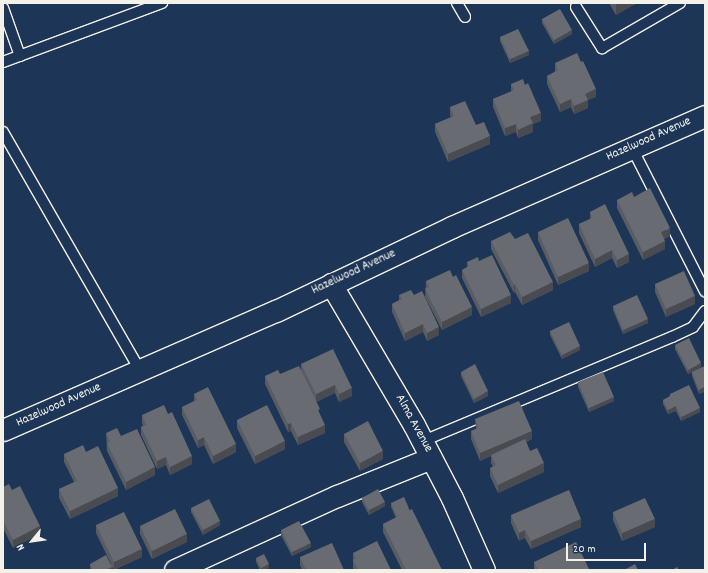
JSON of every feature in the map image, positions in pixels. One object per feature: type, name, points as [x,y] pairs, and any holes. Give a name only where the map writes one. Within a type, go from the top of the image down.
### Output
[{"type":"street","name":"Hazelwood Avenue","points":[[3,430],[276,311],[452,226],[705,116]]},
{"type":"street","name":"Alma Avenue","points":[[331,284],[427,449],[452,498],[484,570]]},
{"type":"street","points":[[175,570],[337,496],[427,449]]},
{"type":"lane","points":[[3,62],[162,3]]},
{"type":"lane","points":[[457,3],[465,18]]},
{"type":"lane","points":[[576,7],[602,48],[680,3]]},
{"type":"lane","points":[[3,8],[20,56]]},
{"type":"lane","points":[[3,132],[140,370]]},
{"type":"lane","points":[[632,148],[705,291]]},
{"type":"lane","points":[[427,449],[693,327],[705,311]]},
{"type":"building","points":[[560,9],[572,30],[554,40],[542,19]]},
{"type":"building","points":[[518,29],[529,51],[510,59],[500,37]]},
{"type":"building","points":[[577,53],[581,62],[583,61],[596,89],[585,94],[588,100],[574,106],[571,99],[560,104],[547,76],[558,70],[555,63]]},
{"type":"building","points":[[523,79],[525,85],[528,83],[541,113],[530,117],[533,123],[518,130],[516,124],[505,128],[493,99],[514,90],[511,84]]},
{"type":"building","points":[[465,101],[476,125],[484,122],[490,136],[448,154],[435,124],[454,116],[450,107]]},
{"type":"building","points":[[650,188],[670,228],[661,232],[665,241],[643,252],[617,200],[632,192],[634,197]]},
{"type":"building","points":[[605,204],[629,254],[617,260],[612,250],[595,259],[579,224],[592,218],[590,212]]},
{"type":"building","points":[[568,218],[589,263],[558,277],[538,232]]},
{"type":"building","points":[[510,232],[515,239],[528,233],[553,282],[522,297],[491,241]]},
{"type":"building","points":[[492,255],[511,295],[481,309],[462,270],[469,266],[467,262],[478,257],[479,261]]},
{"type":"building","points":[[450,270],[453,277],[456,275],[472,307],[442,322],[425,289],[429,287],[426,281]]},
{"type":"building","points":[[684,271],[695,296],[666,309],[655,284]]},
{"type":"building","points":[[411,290],[414,295],[422,291],[439,327],[427,333],[423,324],[405,333],[392,304],[402,299],[399,295]]},
{"type":"building","points":[[637,295],[648,319],[623,330],[613,306]]},
{"type":"building","points":[[569,322],[580,346],[562,355],[550,331]]},
{"type":"building","points":[[689,338],[701,363],[688,370],[675,345]]},
{"type":"building","points":[[333,349],[352,388],[339,394],[335,385],[316,394],[301,364]]},
{"type":"building","points":[[475,364],[488,391],[474,399],[461,372]]},
{"type":"building","points":[[299,366],[320,409],[318,410],[325,425],[298,437],[291,423],[288,424],[265,376],[278,370],[280,374]]},
{"type":"building","points":[[705,366],[705,387],[699,390],[692,372]]},
{"type":"building","points":[[603,372],[614,397],[589,408],[578,382]]},
{"type":"building","points":[[689,385],[700,408],[681,417],[676,406],[668,410],[663,400],[670,396],[670,394]]},
{"type":"building","points":[[208,387],[236,444],[213,456],[204,437],[198,440],[182,407],[197,400],[194,394]]},
{"type":"building","points":[[519,401],[532,431],[480,453],[471,431],[478,428],[475,419]]},
{"type":"building","points":[[164,405],[168,414],[172,412],[192,456],[170,467],[166,457],[157,461],[141,427],[146,425],[142,415]]},
{"type":"building","points":[[267,405],[285,441],[255,456],[237,420]]},
{"type":"building","points":[[368,421],[383,451],[360,463],[344,434]]},
{"type":"building","points":[[117,428],[121,436],[137,429],[155,467],[126,482],[107,443],[110,442],[106,433]]},
{"type":"building","points":[[525,439],[530,451],[537,448],[544,463],[498,485],[490,468],[496,465],[491,455]]},
{"type":"building","points":[[83,445],[86,452],[98,446],[118,488],[70,511],[59,489],[77,481],[64,454]]},
{"type":"building","points":[[9,484],[12,490],[20,486],[40,526],[13,540],[3,520],[3,487]]},
{"type":"building","points":[[378,489],[385,502],[369,510],[362,498]]},
{"type":"building","points":[[569,490],[581,519],[531,541],[525,530],[519,533],[511,515]]},
{"type":"building","points":[[404,497],[410,511],[397,517],[391,503]]},
{"type":"building","points":[[645,498],[655,519],[622,533],[613,512]]},
{"type":"building","points":[[209,499],[220,521],[203,530],[191,508]]},
{"type":"building","points":[[175,509],[187,534],[152,551],[140,526]]},
{"type":"building","points":[[412,509],[442,570],[406,570],[383,524]]},
{"type":"building","points":[[124,512],[142,549],[114,562],[96,525]]},
{"type":"building","points":[[299,521],[311,543],[292,552],[281,530]]},
{"type":"building","points":[[377,541],[391,570],[358,570],[353,560],[356,558],[353,553]]},
{"type":"building","points":[[576,542],[589,569],[538,570],[534,562]]},
{"type":"building","points":[[332,543],[344,570],[306,570],[300,557]]},
{"type":"building","points":[[264,554],[269,564],[261,568],[256,558]]},
{"type":"building","points":[[106,555],[112,567],[105,570],[93,570],[90,564]]},
{"type":"building","points":[[635,564],[638,570],[626,570],[626,569]]},
{"type":"building","points":[[677,567],[679,570],[672,570]]}]
